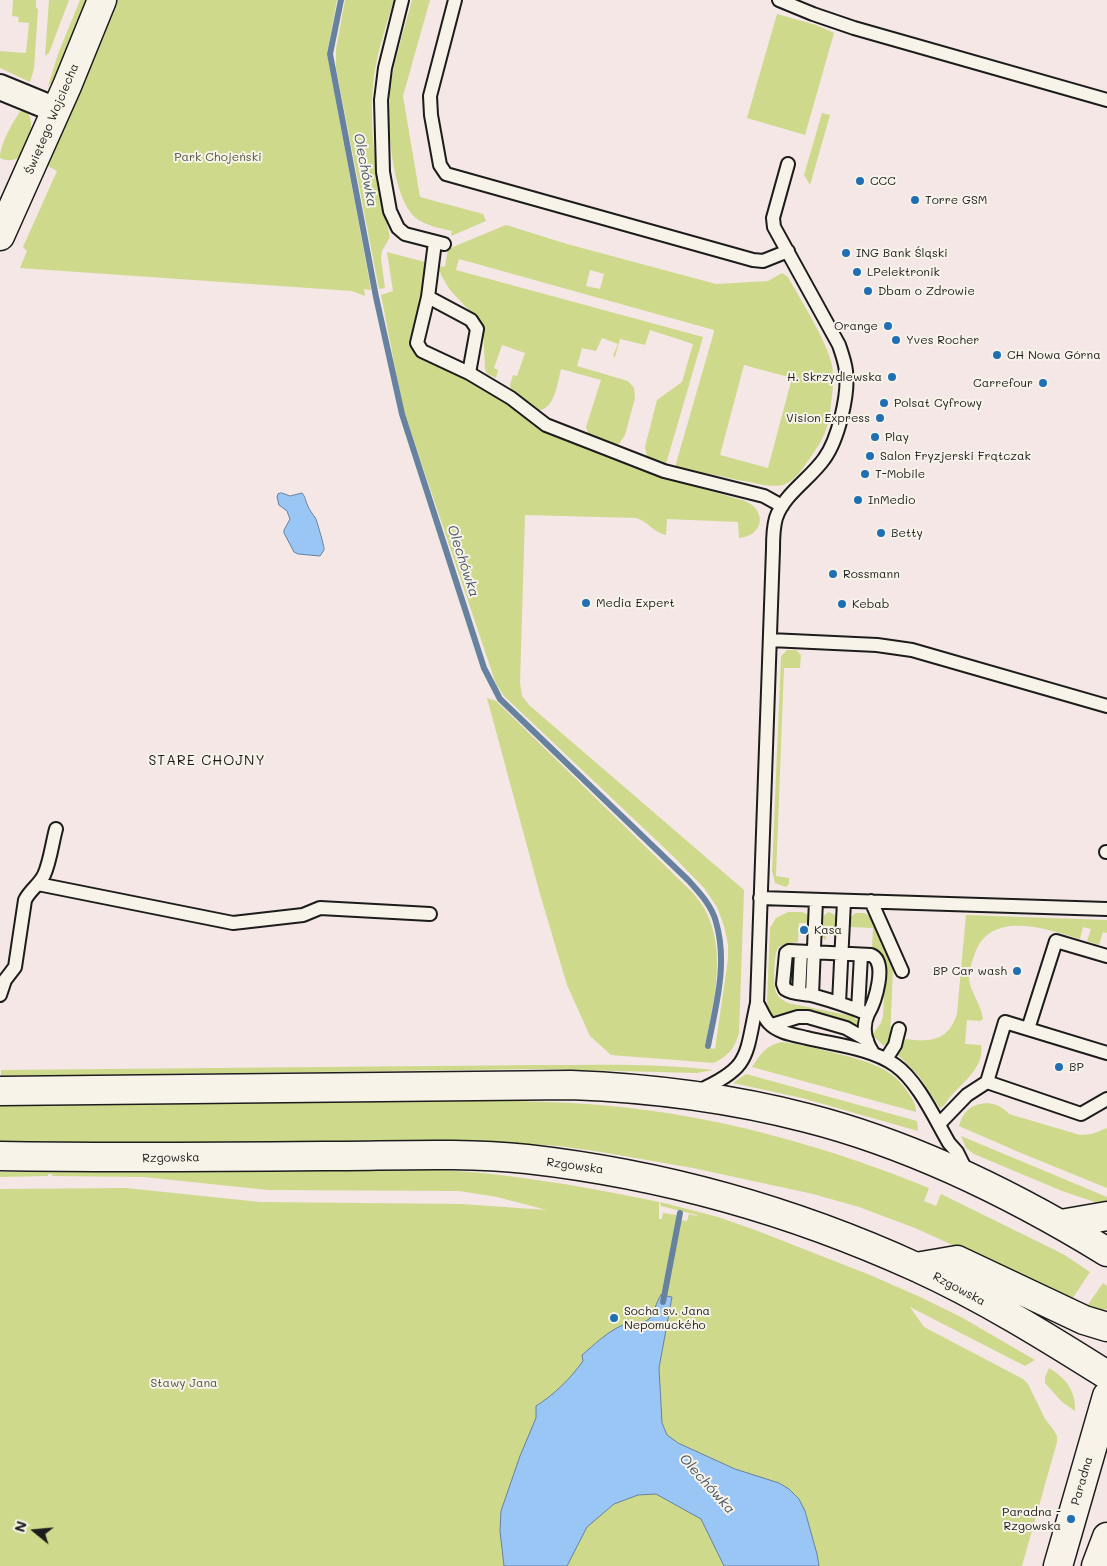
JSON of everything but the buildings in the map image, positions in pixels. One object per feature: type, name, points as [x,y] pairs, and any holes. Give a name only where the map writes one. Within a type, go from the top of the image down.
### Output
[{"type":"main road","name":"Świętego Wojciecha","points":[[0,236],[102,0]]},
{"type":"main road","points":[[0,1091],[571,1085],[610,1086],[690,1094],[762,1107],[818,1121],[902,1149],[970,1177],[1061,1224],[1107,1252]]},
{"type":"main road","name":"Rzgowska","points":[[0,1156],[108,1158],[449,1155],[533,1160],[625,1174],[764,1209],[850,1239],[916,1267],[1042,1334],[1107,1375]]},
{"type":"main road","points":[[1061,1224],[1107,1216]]},
{"type":"main road","points":[[916,1267],[957,1260],[1084,1320],[1107,1327]]},
{"type":"main road","name":"Paradna","points":[[1058,1566],[1107,1396]]},
{"type":"street","points":[[0,87],[56,110]]},
{"type":"lane","points":[[402,0],[385,68],[381,100],[384,172],[390,211],[398,228],[405,234],[439,243],[417,343],[422,351],[469,373],[511,398],[546,425],[664,470],[764,496],[782,506]]},
{"type":"lane","points":[[455,0],[430,96],[431,115],[440,165],[446,174],[753,260],[763,261],[788,251]]},
{"type":"lane","points":[[779,0],[854,28],[1107,100]]},
{"type":"lane","points":[[690,1094],[720,1081],[738,1068],[746,1054],[757,1003],[774,531],[776,518],[782,506],[825,458],[834,441],[844,398],[846,372],[839,345],[774,227],[773,218],[788,164]]},
{"type":"lane","points":[[428,297],[471,320],[477,329],[469,373]]},
{"type":"lane","points":[[770,640],[877,645],[912,650],[1107,706]]},
{"type":"lane","points":[[0,995],[5,980],[16,967],[25,900],[29,891],[38,884],[44,874],[56,829]]},
{"type":"lane","points":[[38,884],[233,923],[303,915],[320,908],[430,914]]},
{"type":"lane","points":[[760,898],[1107,909]]},
{"type":"lane","points":[[812,995],[816,900]]},
{"type":"lane","points":[[839,1003],[844,901]]},
{"type":"lane","points":[[871,901],[902,971]]},
{"type":"lane","points":[[1028,1029],[1056,941],[1107,956]]},
{"type":"lane","points":[[789,952],[814,952],[874,956],[879,963],[877,994],[863,1012],[812,995],[787,991],[783,984],[785,955],[789,952]]},
{"type":"lane","points":[[860,955],[864,1027],[866,1040],[872,1053]]},
{"type":"lane","points":[[757,1003],[768,1022],[790,1034],[872,1053],[897,1066],[913,1082],[949,1143],[957,1152],[970,1177]]},
{"type":"lane","points":[[772,1025],[798,1017],[808,1017],[846,1028],[866,1040]]},
{"type":"lane","points":[[939,1124],[967,1095],[987,1082],[1005,1022],[1107,1053]]},
{"type":"lane","points":[[886,1059],[895,1045],[899,1029]]},
{"type":"lane","points":[[987,1082],[1080,1114],[1107,1099]]},
{"type":"green space","points":[[13,0],[36,0],[36,8],[38,9],[34,69],[30,82],[0,68],[0,51],[26,53],[29,23],[18,22],[19,17],[12,16]]},
{"type":"green space","points":[[49,0],[69,0],[49,53],[45,56]]},
{"type":"green space","points":[[80,0],[87,0],[55,80],[48,86],[58,54]]},
{"type":"green space","name":"Park Chojeński","points":[[117,0],[337,0],[327,53],[371,290],[364,289],[365,296],[352,291],[20,268],[27,251],[23,247],[57,171],[48,166]]},
{"type":"green space","points":[[345,0],[394,0],[379,52],[373,91],[372,112],[375,154],[381,196],[390,237],[382,251],[381,259],[385,288],[379,289],[336,68],[336,49]]},
{"type":"green space","points":[[412,0],[430,0],[403,96],[420,197],[483,214],[486,221],[451,236],[452,231],[424,223],[416,218],[407,207],[395,174],[389,114],[391,82]]},
{"type":"green space","points":[[777,14],[816,25],[834,33],[805,135],[747,118]]},
{"type":"green space","points":[[23,108],[28,113],[30,119],[31,126],[28,140],[18,158],[13,160],[2,159],[0,158],[5,139]]},
{"type":"green space","points":[[822,113],[830,115],[810,185],[804,175]]},
{"type":"green space","points":[[506,225],[567,244],[716,284],[768,281],[782,273],[788,277],[813,320],[832,365],[833,384],[830,411],[822,439],[805,466],[791,481],[783,485],[760,484],[675,467],[714,330],[459,259],[456,270],[703,337],[666,464],[650,459],[647,456],[645,447],[657,400],[682,382],[693,344],[650,330],[645,345],[620,339],[615,357],[613,356],[618,344],[602,338],[596,351],[582,348],[577,366],[628,381],[634,388],[635,398],[625,435],[620,443],[613,446],[589,435],[586,427],[601,380],[561,369],[552,400],[544,409],[538,411],[511,390],[510,385],[513,375],[517,376],[525,353],[502,345],[494,368],[498,370],[496,378],[487,374],[485,369],[483,325],[450,290],[441,275],[439,266],[445,267],[448,249]],"holes":[[[590,270],[604,274],[600,289],[586,286]],[[744,365],[792,378],[768,468],[720,455]]]},
{"type":"green space","points":[[387,252],[425,262],[419,314],[412,344],[417,354],[502,399],[546,431],[662,477],[745,501],[757,510],[760,522],[758,528],[754,533],[739,538],[738,522],[667,519],[666,535],[636,518],[525,515],[520,683],[522,696],[529,705],[744,890],[739,1033],[730,1051],[714,1063],[611,1055],[590,1036],[567,985],[540,894],[487,698],[496,701],[693,893],[703,906],[711,924],[717,959],[715,995],[705,1047],[715,1049],[728,959],[728,944],[724,926],[717,907],[704,888],[675,858],[504,696],[496,684],[403,408],[381,295],[393,291]]},
{"type":"green space","points":[[787,650],[796,650],[801,655],[800,668],[784,668],[776,876],[789,878],[789,884],[786,887],[775,883],[772,871],[781,656]]},
{"type":"green space","points":[[788,912],[807,914],[810,923],[799,923],[798,942],[778,948],[774,976],[777,994],[788,1003],[852,1016],[858,1021],[857,1027],[850,1022],[804,1010],[772,1016],[769,1012],[767,1001],[770,928],[776,918]]},
{"type":"green space","points":[[829,912],[837,916],[839,927],[827,926],[826,940],[821,934],[820,925],[823,917]]},
{"type":"green space","points":[[855,913],[864,913],[870,916],[893,967],[890,1040],[884,1046],[872,1035],[881,1023],[883,1016],[886,964],[879,951],[872,949],[873,928],[849,927],[850,918]]},
{"type":"green space","points":[[966,915],[1107,920],[1107,933],[1103,932],[1099,945],[1087,941],[1091,929],[1083,927],[1080,939],[1036,927],[1021,926],[1007,927],[994,931],[983,939],[975,953],[969,979],[983,1019],[980,1021],[967,1020],[965,1044],[981,1045],[980,1060],[972,1074],[940,1108],[919,1076],[897,1054],[906,1039],[931,1040],[938,1038],[954,1022],[957,1013]]},
{"type":"green space","points":[[782,1042],[853,1058],[885,1070],[902,1084],[913,1100],[916,1112],[752,1067],[768,1048]]},
{"type":"green space","points":[[648,1065],[713,1070],[697,1073],[540,1069],[1,1076],[1,1070]]},
{"type":"green space","points":[[746,1074],[917,1121],[918,1131],[802,1098],[733,1083]]},
{"type":"green space","points":[[491,1100],[591,1104],[668,1113],[745,1128],[856,1161],[929,1188],[924,1201],[936,1206],[941,1194],[1063,1254],[1090,1272],[1072,1299],[915,1228],[859,1207],[813,1194],[693,1168],[559,1146],[471,1141],[195,1145],[0,1142],[0,1101]]},
{"type":"green space","points":[[987,1103],[999,1106],[1009,1114],[1080,1135],[1092,1134],[1107,1128],[1107,1188],[959,1126],[968,1109]]},
{"type":"green space","points":[[961,1136],[1107,1197],[1107,1206],[1062,1191],[974,1154],[966,1148]]},
{"type":"green space","name":"Stawy Jana","points":[[444,1170],[537,1180],[659,1202],[659,1219],[662,1219],[663,1213],[676,1215],[678,1220],[687,1221],[689,1214],[697,1216],[661,1206],[660,1202],[718,1217],[870,1275],[918,1296],[961,1317],[1035,1360],[1025,1366],[910,1307],[924,1327],[1023,1379],[1028,1384],[1045,1419],[1057,1436],[1057,1442],[1022,1566],[0,1566],[0,1189],[126,1188],[260,1202],[461,1204],[547,1210],[497,1197],[459,1191],[268,1190],[144,1177],[52,1176],[52,1174],[48,1174],[48,1176],[0,1177],[0,1172]]},
{"type":"green space","points":[[1103,1283],[1107,1286],[1107,1309],[1099,1311],[1087,1306]]},
{"type":"green space","points":[[1049,1368],[1069,1386],[1074,1397],[1075,1411],[1062,1402],[1045,1383],[1045,1377]]},
{"type":"water","points":[[282,493],[290,496],[302,493],[304,496],[316,519],[322,540],[324,550],[320,556],[294,552],[284,533],[290,519],[287,511],[279,505],[277,497],[278,494]]},
{"type":"water","points":[[661,1295],[672,1297],[659,1368],[662,1423],[667,1435],[678,1443],[735,1469],[779,1483],[789,1489],[799,1499],[805,1511],[819,1566],[724,1566],[701,1519],[656,1494],[638,1495],[614,1504],[587,1527],[567,1566],[504,1566],[500,1531],[501,1511],[520,1456],[536,1418],[536,1406],[567,1380],[583,1361],[582,1355],[601,1338],[623,1325],[643,1322],[649,1319]]},
{"type":"waterway","name":"Olechówka","points":[[341,0],[330,54],[376,297],[402,414],[484,668],[500,699],[688,880],[708,905],[716,922],[721,953],[717,1000],[708,1046]]},
{"type":"waterway","name":"Olechówka","points":[[663,1302],[680,1213]]},
{"type":"place","name":"CCC","points":[[860,181]]},
{"type":"place","name":"Torre GSM","points":[[915,200]]},
{"type":"place","name":"ING Bank Śląski","points":[[846,253]]},
{"type":"place","name":"LPelektronik","points":[[857,272]]},
{"type":"place","name":"Dbam o Zdrowie","points":[[868,291]]},
{"type":"place","name":"Orange","points":[[888,326]]},
{"type":"place","name":"Yves Rocher","points":[[896,340]]},
{"type":"place","name":"CH Nowa Górna","points":[[997,355]]},
{"type":"place","name":"H. Skrzydlewska","points":[[892,377]]},
{"type":"place","name":"Carrefour","points":[[1043,383]]},
{"type":"place","name":"Polsat Cyfrowy","points":[[884,403]]},
{"type":"place","name":"Vision Express","points":[[880,418]]},
{"type":"place","name":"Play","points":[[875,437]]},
{"type":"place","name":"Salon Fryzjerski Frątczak","points":[[870,456]]},
{"type":"place","name":"T-Mobile","points":[[865,474]]},
{"type":"place","name":"InMedio","points":[[858,500]]},
{"type":"place","name":"Betty","points":[[881,533]]},
{"type":"place","name":"Rossmann","points":[[833,574]]},
{"type":"place","name":"Media Expert","points":[[586,603]]},
{"type":"place","name":"Kebab","points":[[842,604]]},
{"type":"place","name":"Kasa","points":[[804,930]]},
{"type":"place","name":"BP Car wash","points":[[1017,971]]},
{"type":"place","name":"BP","points":[[1059,1067]]},
{"type":"place","name":"Socha sv. Jana Nepomuckého","points":[[614,1318]]},
{"type":"place","name":"Paradna - Rzgowska","points":[[1071,1519]]},
{"type":"district","name":"STARE CHOJNY","points":[[207,761]]}]
